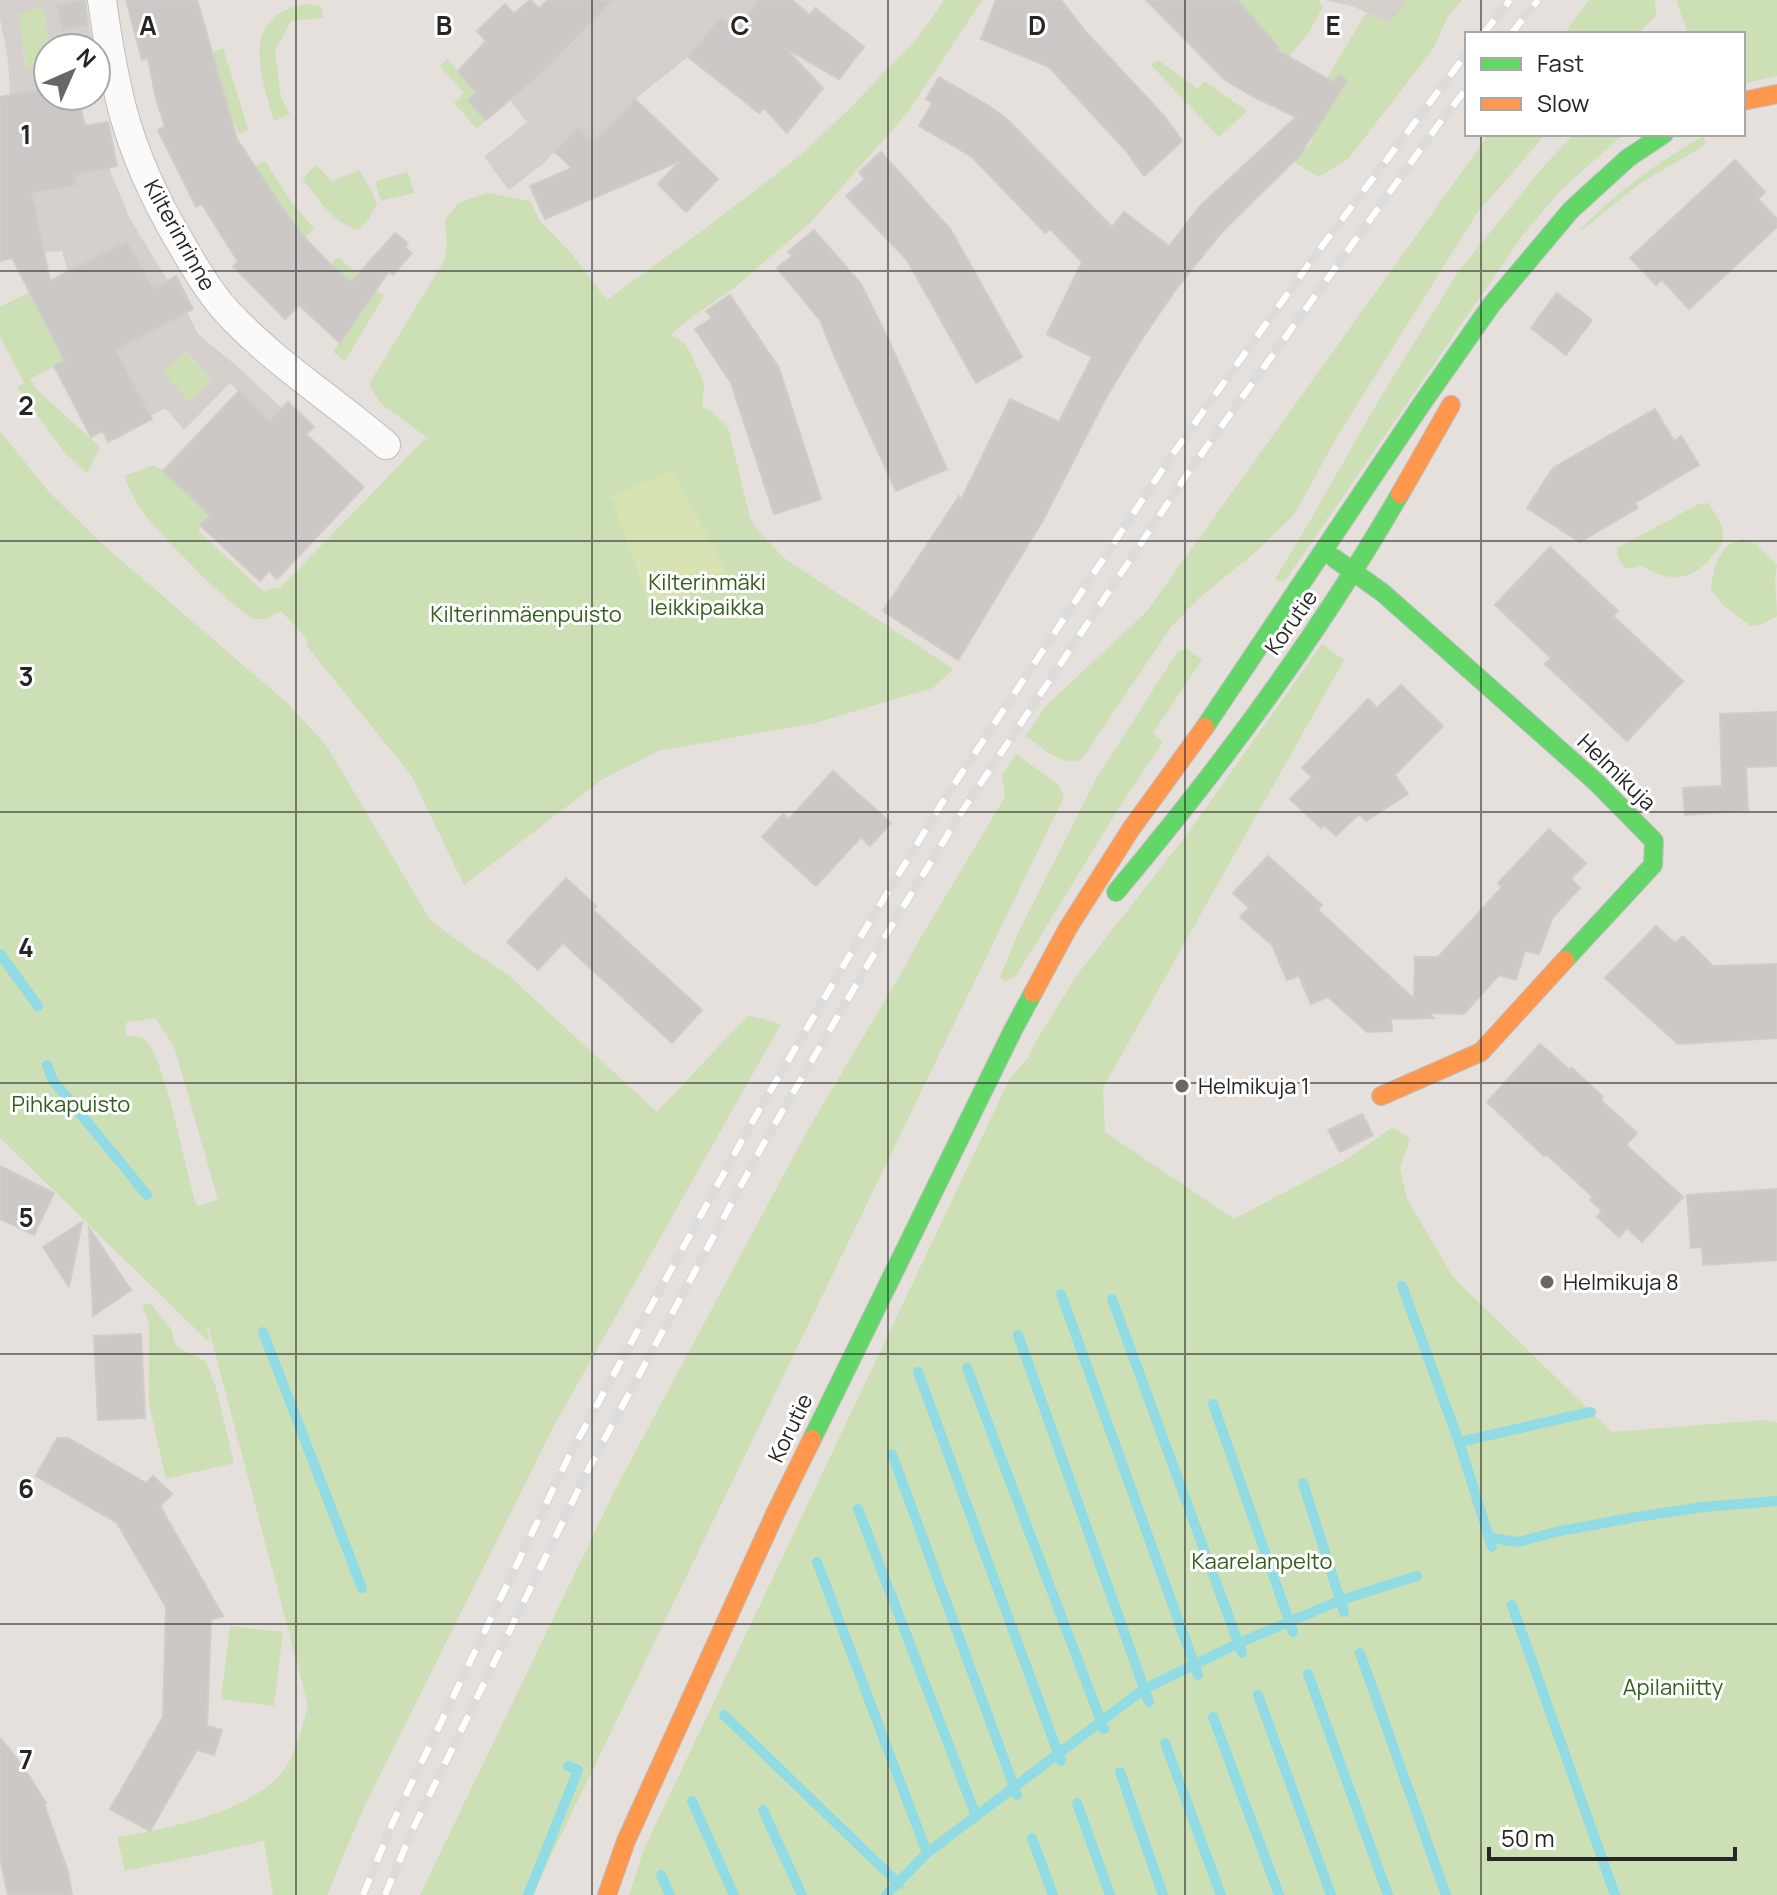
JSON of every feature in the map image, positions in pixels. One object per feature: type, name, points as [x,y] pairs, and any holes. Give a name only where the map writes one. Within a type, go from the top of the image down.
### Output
[{"type":"street","name":"Kilterinrinne","points":[[102,0],[123,111],[145,173],[165,217],[206,287],[261,344],[386,445]]},
{"type":"street","points":[[1745,101],[1777,94]]},
{"type":"street","name":"Korutie","points":[[607,1895],[626,1841],[775,1514],[1034,989],[1068,928],[1131,829],[1192,746],[1492,304],[1571,210],[1597,184],[1661,136]]},
{"type":"street","name":"Korutie","points":[[1471,365],[1538,248]]},
{"type":"street","name":"Korutie","points":[[1034,989],[1209,778],[1317,628],[1354,572],[1457,392]]},
{"type":"street","name":"Helmikuja","points":[[1325,551],[1383,593],[1596,782],[1654,841],[1653,865],[1481,1052],[1381,1096]]},
{"type":"green space","name":"Kilterinmäenpuisto","points":[[944,0],[982,0],[908,112],[811,222],[734,288],[671,335],[683,342],[691,353],[704,384],[702,407],[728,427],[750,518],[756,528],[784,558],[953,669],[933,688],[815,723],[658,751],[603,779],[464,885],[411,775],[306,645],[309,641],[281,611],[268,618],[257,619],[229,600],[192,566],[144,514],[124,476],[154,465],[163,471],[210,515],[198,531],[264,592],[276,587],[279,589],[424,440],[429,439],[380,403],[369,384],[444,261],[447,246],[445,220],[458,203],[487,193],[530,201],[540,221],[571,253],[607,300],[796,159],[920,35]]},
{"type":"green space","points":[[1237,0],[1318,0],[1323,7],[1289,57],[1277,50],[1279,43],[1256,30],[1259,24]]},
{"type":"green space","points":[[1408,0],[1462,0],[1448,16],[1433,49],[1348,159],[1318,177],[1293,161],[1310,145],[1342,87],[1327,78],[1366,13],[1388,22]]},
{"type":"green space","points":[[1589,0],[1655,0],[1656,16],[1639,32],[1565,32]]},
{"type":"green space","points":[[1676,0],[1777,0],[1777,76],[1745,84],[1745,32],[1687,32]]},
{"type":"green space","points":[[304,4],[321,6],[323,18],[291,21],[275,51],[281,97],[290,114],[274,121],[262,76],[260,45],[272,19]]},
{"type":"green space","points":[[43,6],[47,32],[32,32],[32,68],[27,69],[17,14]]},
{"type":"green space","points":[[223,48],[248,129],[239,134],[212,52]]},
{"type":"green space","points":[[448,59],[476,93],[486,120],[477,129],[454,103],[464,93],[440,66]]},
{"type":"green space","points":[[1158,60],[1198,89],[1204,81],[1247,111],[1219,137],[1151,65]]},
{"type":"green space","points":[[1488,136],[1544,136],[1477,213],[1338,435],[1294,515],[1199,598],[1171,627],[1082,759],[1060,759],[1026,736],[1046,706],[1147,611]]},
{"type":"green space","points":[[1572,136],[1622,136],[1560,191],[1522,236],[1285,581],[1277,581],[1276,577],[1383,393],[1458,272]]},
{"type":"green space","points":[[1703,136],[1706,142],[1702,147],[1642,182],[1580,230],[1638,178]]},
{"type":"green space","points":[[265,161],[290,200],[314,229],[305,238],[255,166]]},
{"type":"green space","points":[[316,165],[332,181],[360,170],[377,204],[358,230],[332,215],[302,179]]},
{"type":"green space","points":[[408,172],[414,193],[381,201],[375,181]]},
{"type":"green space","points":[[338,257],[384,296],[345,361],[333,352],[370,297],[330,264]]},
{"type":"green space","points":[[30,292],[65,361],[30,379],[35,388],[100,447],[87,473],[64,452],[17,387],[24,383],[0,336],[0,307]]},
{"type":"green space","points":[[185,352],[212,380],[189,402],[162,373]]},
{"type":"green space","name":"Pihkapuisto","points":[[0,431],[49,492],[100,542],[286,702],[326,745],[431,921],[507,974],[657,1112],[748,1015],[781,1024],[555,1424],[364,1807],[327,1895],[273,1895],[264,1841],[125,1871],[117,1837],[208,1816],[254,1796],[272,1783],[293,1753],[308,1705],[207,1322],[209,1342],[0,1138]],"holes":[[[155,1018],[174,1046],[218,1200],[197,1206],[160,1067],[144,1039],[126,1035],[125,1023]]]},
{"type":"green space","points":[[672,470],[731,579],[651,610],[611,497]]},
{"type":"green space","points":[[1708,503],[1721,524],[1723,540],[1702,567],[1686,576],[1669,577],[1641,566],[1627,568],[1620,561],[1617,548],[1699,504]]},
{"type":"green space","points":[[1743,539],[1756,544],[1777,565],[1777,616],[1751,626],[1724,606],[1711,590],[1719,558],[1728,546]]},
{"type":"green space","name":"Kaarelanpelto","points":[[1322,644],[1344,660],[1103,1088],[1105,1132],[1234,1219],[1344,1161],[1393,1127],[1410,1139],[1400,1168],[1407,1199],[1453,1277],[1612,1432],[1763,1420],[1777,1423],[1777,1895],[629,1895],[644,1849],[1010,1078],[1029,1057],[1077,975],[1188,833]]},
{"type":"green space","points":[[1187,648],[1202,660],[1153,733],[1163,742],[1016,976],[1005,981],[1000,977],[1019,931],[1096,779],[1178,651]]},
{"type":"green space","points":[[1016,754],[1059,785],[1064,797],[532,1895],[420,1895],[616,1488],[806,1133],[1005,797],[1002,776]]},
{"type":"green space","points":[[151,1304],[171,1329],[176,1346],[206,1362],[216,1388],[234,1463],[166,1479],[149,1404],[149,1323],[142,1305]]},
{"type":"green space","points":[[230,1626],[283,1632],[274,1706],[221,1699]]},
{"type":"shaded area","points":[[0,0],[84,0],[91,32],[47,32],[43,7],[18,14],[26,69],[32,67],[32,91],[10,95]]},
{"type":"shaded area","points":[[612,0],[760,0],[742,22],[751,29],[688,57],[635,99],[603,132],[608,156],[578,128],[543,164],[509,190],[484,157],[527,122],[510,100],[569,47]]},
{"type":"shaded area","points":[[1325,0],[1408,0],[1389,23],[1352,6]]},
{"type":"shaded area","points":[[109,168],[130,219],[168,281],[153,289],[127,241],[68,272],[62,251],[45,252],[31,183],[52,189],[75,185],[74,175]]},
{"type":"shaded area","points":[[187,312],[198,334],[282,408],[270,421],[230,383],[184,430],[164,409],[150,416],[115,349]],"holes":[[[186,352],[212,380],[189,401],[163,373]]]},
{"type":"building","points":[[85,0],[88,24],[63,30],[57,6]]},
{"type":"building","points":[[126,0],[197,0],[237,139],[283,209],[330,264],[351,282],[395,233],[408,243],[405,247],[412,253],[393,275],[389,271],[340,343],[299,305],[285,319],[233,266],[238,262],[202,204],[196,207],[158,130],[165,127],[148,58],[142,60]]},
{"type":"building","points":[[530,0],[539,8],[548,0],[612,0],[546,69],[486,120],[468,101],[476,93],[458,71],[486,41],[477,31],[505,4],[514,14]]},
{"type":"building","points":[[760,0],[792,0],[810,15],[815,8],[864,47],[839,79],[785,48],[823,88],[787,133],[764,108],[759,113],[688,57],[721,17],[736,29]]},
{"type":"building","points":[[996,0],[1061,0],[1086,32],[1165,117],[1182,141],[1144,176],[1127,152],[1049,67],[981,39]]},
{"type":"building","points":[[1146,0],[1237,0],[1278,46],[1277,50],[1333,82],[1340,75],[1347,81],[1300,155],[1221,233],[1176,289],[1140,342],[1108,394],[1043,520],[958,660],[883,611],[959,496],[961,500],[1010,399],[1059,422],[1092,357],[1047,334],[1082,262],[1050,229],[1045,233],[972,157],[919,126],[932,103],[926,99],[939,77],[989,106],[1007,119],[1112,227],[1124,212],[1169,246],[1200,206],[1296,117],[1225,80]]},
{"type":"building","points":[[32,91],[32,112],[82,112],[85,126],[108,122],[117,166],[74,175],[76,185],[32,193],[50,281],[127,241],[153,289],[176,276],[193,309],[115,350],[152,419],[108,442],[103,431],[91,437],[54,366],[65,361],[12,258],[0,261],[0,97]]},
{"type":"building","points":[[635,99],[718,179],[686,212],[658,184],[680,161],[545,219],[530,186],[572,168],[555,152],[578,128],[594,142]]},
{"type":"building","points":[[881,152],[951,230],[1022,357],[976,383],[907,260],[846,196],[865,179],[859,172]]},
{"type":"building","points":[[1735,160],[1765,192],[1758,199],[1777,219],[1777,227],[1689,309],[1662,280],[1656,285],[1630,258]]},
{"type":"building","points":[[814,230],[861,284],[947,469],[896,491],[820,320],[777,268],[792,256],[788,252]]},
{"type":"building","points":[[1557,293],[1592,320],[1566,355],[1531,328]]},
{"type":"building","points":[[730,295],[779,368],[821,499],[774,514],[731,383],[695,329],[712,318],[706,311]]},
{"type":"building","points":[[239,391],[270,421],[288,402],[314,427],[306,434],[364,487],[277,579],[269,571],[260,581],[200,525],[210,515],[163,471]]},
{"type":"building","points":[[1655,409],[1674,441],[1681,436],[1699,465],[1635,503],[1638,508],[1580,542],[1527,508],[1553,468]]},
{"type":"building","points":[[1550,547],[1618,611],[1613,616],[1683,681],[1627,741],[1545,664],[1551,658],[1495,605]]},
{"type":"building","points":[[1401,685],[1443,726],[1395,775],[1408,794],[1366,821],[1359,814],[1336,836],[1324,825],[1321,828],[1290,799],[1312,777],[1302,768],[1368,699],[1377,708]]},
{"type":"building","points":[[1777,712],[1777,766],[1746,767],[1748,810],[1685,815],[1683,788],[1722,786],[1720,714]]},
{"type":"building","points":[[833,771],[891,823],[870,846],[861,837],[816,886],[762,837],[783,814],[789,819]]},
{"type":"building","points":[[1549,829],[1586,863],[1571,879],[1580,888],[1553,917],[1539,954],[1525,951],[1516,980],[1499,975],[1464,1014],[1429,1013],[1434,1018],[1391,1019],[1392,1031],[1367,1032],[1328,997],[1311,1004],[1299,976],[1287,980],[1272,945],[1240,917],[1249,908],[1233,893],[1268,856],[1322,905],[1318,910],[1414,999],[1415,957],[1438,957],[1502,887],[1498,883]]},
{"type":"building","points":[[566,878],[596,906],[593,910],[702,1010],[672,1043],[563,943],[538,970],[507,942]]},
{"type":"building","points":[[1656,926],[1675,943],[1683,936],[1713,966],[1777,964],[1777,1038],[1678,1044],[1605,978]]},
{"type":"building","points":[[1540,1044],[1570,1070],[1572,1068],[1637,1133],[1626,1145],[1683,1197],[1642,1242],[1627,1228],[1619,1237],[1597,1217],[1602,1211],[1590,1200],[1593,1197],[1487,1102]]},
{"type":"building","points":[[1362,1114],[1373,1135],[1340,1152],[1328,1130]]},
{"type":"building","points":[[0,1166],[54,1193],[34,1235],[0,1219]]},
{"type":"building","points":[[1777,1189],[1777,1260],[1703,1265],[1702,1247],[1691,1248],[1687,1195]]},
{"type":"building","points":[[82,1222],[69,1287],[43,1247]]},
{"type":"building","points":[[89,1228],[131,1290],[93,1316]]},
{"type":"building","points":[[141,1334],[145,1418],[98,1420],[94,1336]]},
{"type":"building","points":[[57,1438],[68,1438],[146,1483],[153,1476],[172,1494],[160,1506],[223,1616],[211,1620],[207,1726],[222,1730],[214,1755],[197,1750],[150,1831],[110,1809],[163,1717],[166,1607],[117,1523],[36,1476]]},
{"type":"building","points":[[0,1738],[46,1803],[68,1872],[72,1895],[8,1895],[0,1858]]},
{"type":"waterway","points":[[0,954],[38,1006]]},
{"type":"waterway","points":[[47,1065],[52,1079],[147,1195]]},
{"type":"waterway","points":[[1402,1286],[1459,1442],[1492,1547]]},
{"type":"waterway","points":[[1061,1294],[1198,1675]]},
{"type":"waterway","points":[[1112,1299],[1242,1653]]},
{"type":"waterway","points":[[263,1332],[362,1588]]},
{"type":"waterway","points":[[1018,1335],[1149,1702]]},
{"type":"waterway","points":[[967,1368],[1104,1729]]},
{"type":"waterway","points":[[918,1372],[1061,1761]]},
{"type":"waterway","points":[[1213,1404],[1293,1632]]},
{"type":"waterway","points":[[1459,1442],[1591,1412]]},
{"type":"waterway","points":[[892,1454],[1017,1795]]},
{"type":"waterway","points":[[1303,1483],[1344,1612]]},
{"type":"waterway","points":[[1490,1538],[1519,1542],[1636,1517],[1777,1501]]},
{"type":"waterway","points":[[858,1509],[976,1816]]},
{"type":"waterway","points":[[817,1562],[927,1853]]},
{"type":"waterway","points":[[886,1895],[927,1853],[1144,1689],[1239,1643],[1341,1600],[1417,1576]]},
{"type":"waterway","points":[[1512,1605],[1615,1895]]},
{"type":"waterway","points":[[1360,1653],[1446,1895]]},
{"type":"waterway","points":[[1308,1674],[1388,1895]]},
{"type":"waterway","points":[[1258,1695],[1331,1895]]},
{"type":"waterway","points":[[724,1715],[899,1884]]},
{"type":"waterway","points":[[1213,1717],[1279,1895]]},
{"type":"waterway","points":[[1165,1743],[1221,1895]]},
{"type":"waterway","points":[[528,1895],[578,1770],[568,1766]]},
{"type":"waterway","points":[[1120,1772],[1163,1895]]},
{"type":"waterway","points":[[692,1801],[734,1895]]},
{"type":"waterway","points":[[1077,1803],[1110,1895]]},
{"type":"waterway","points":[[763,1810],[802,1895]]},
{"type":"waterway","points":[[1032,1838],[1053,1895]]},
{"type":"waterway","points":[[661,1875],[670,1895]]},
{"type":"railway","points":[[1485,32],[1510,0]]},
{"type":"railway","points":[[1513,32],[1538,0]]},
{"type":"railway","points":[[363,1895],[393,1822],[569,1456],[747,1131],[852,951],[942,803],[1172,455],[1316,254],[1465,56]]},
{"type":"railway","points":[[385,1895],[412,1831],[589,1468],[765,1141],[870,961],[959,816],[1190,470],[1465,91]]},
{"type":"traffic: fast","points":[[1205,727],[1492,304],[1571,210],[1628,158],[1661,136]]},
{"type":"traffic: fast","points":[[1116,892],[1267,699],[1336,599],[1400,494]]},
{"type":"traffic: fast","points":[[1334,558],[1383,593],[1596,782],[1654,841],[1653,865],[1565,960]]},
{"type":"traffic: fast","points":[[812,1439],[1033,993]]},
{"type":"traffic: slow","points":[[1745,101],[1777,94]]},
{"type":"traffic: slow","points":[[1400,494],[1451,405]]},
{"type":"traffic: slow","points":[[1033,993],[1068,928],[1131,829],[1205,727]]},
{"type":"traffic: slow","points":[[1381,1096],[1481,1052],[1565,960]]},
{"type":"traffic: slow","points":[[607,1895],[626,1841],[812,1439]]},
{"type":"place","name":"Helmikuja 1","points":[[1182,1086]]},
{"type":"place","name":"Helmikuja 8","points":[[1547,1282]]},
{"type":"park label","name":"Kilterinmäki leikkipaikka","points":[[707,594]]},
{"type":"park label","name":"Apilaniitty","points":[[1673,1687]]}]
